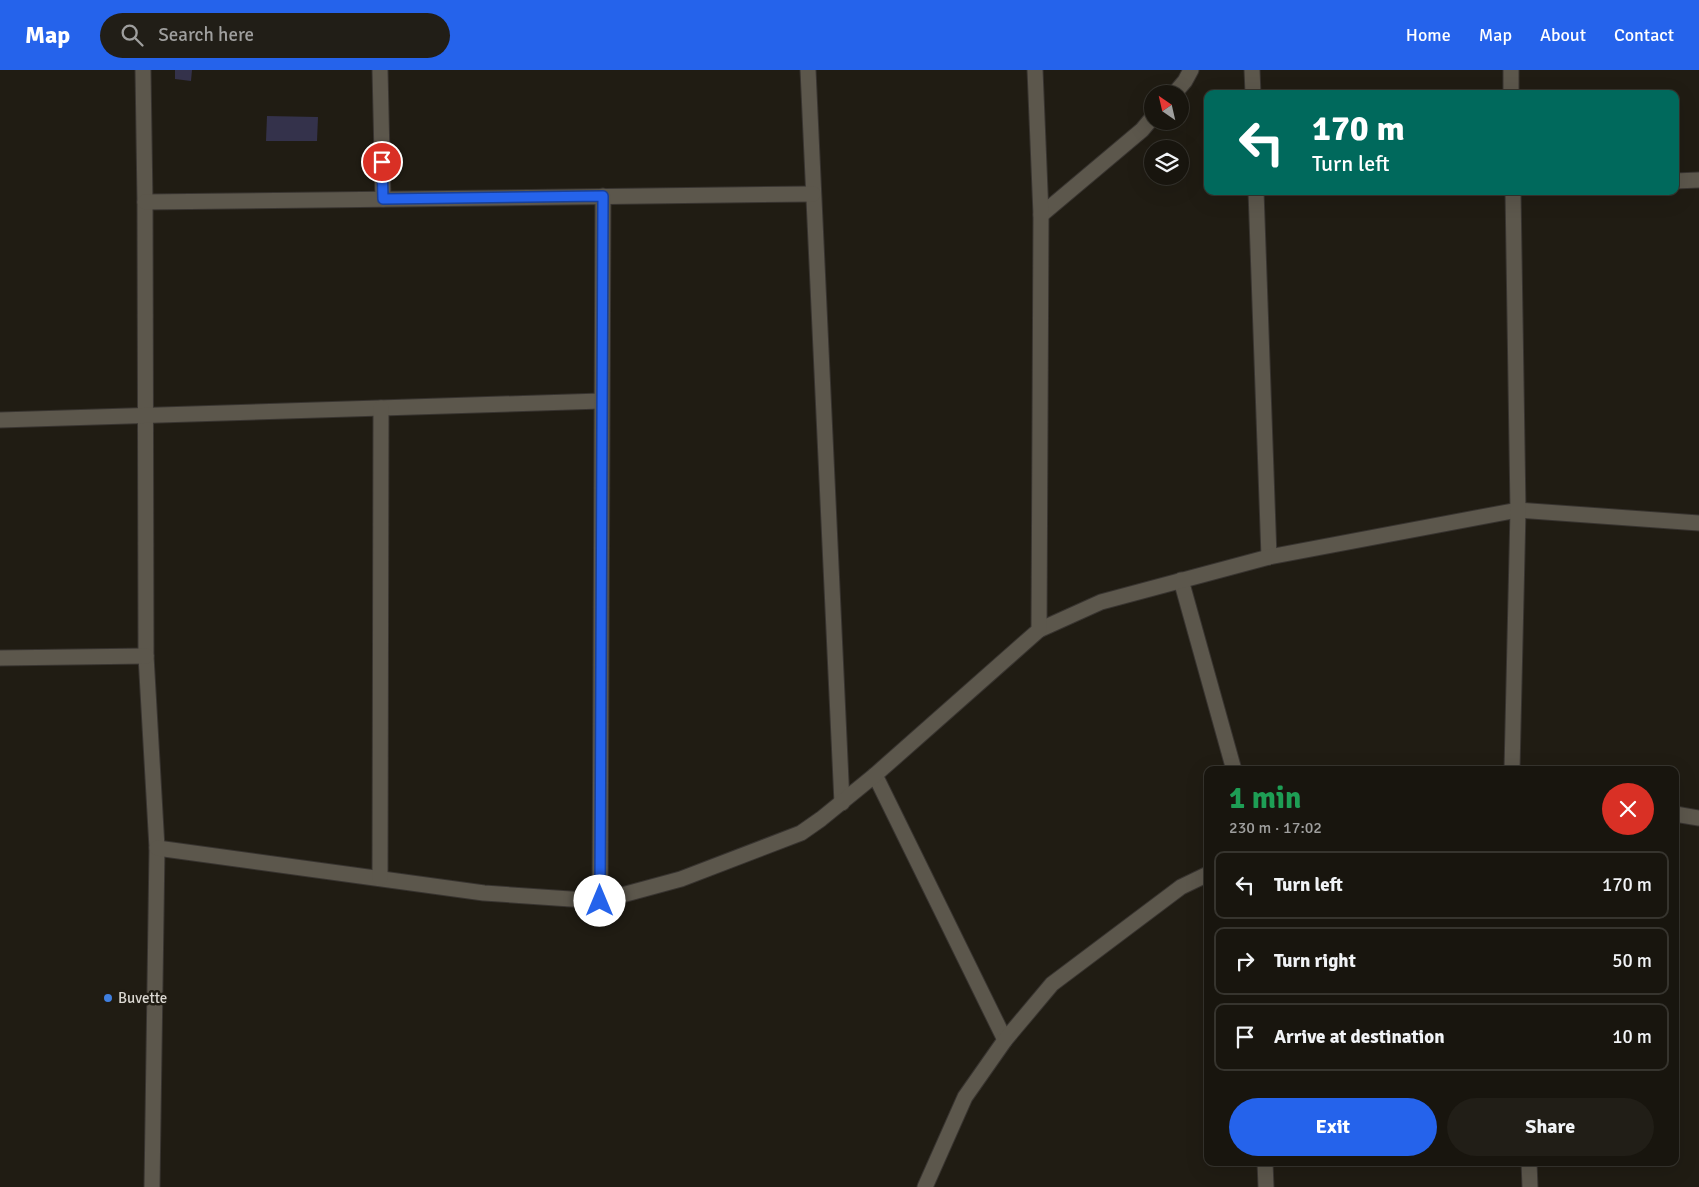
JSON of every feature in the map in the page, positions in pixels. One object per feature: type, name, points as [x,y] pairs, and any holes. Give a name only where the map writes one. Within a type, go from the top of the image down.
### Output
[{"type":"street","points":[[143,70],[146,656],[157,848],[152,1187]]},
{"type":"street","points":[[380,70],[383,199]]},
{"type":"street","points":[[808,70],[812,194],[842,803]]},
{"type":"street","points":[[1035,70],[1042,215],[1039,630]]},
{"type":"street","points":[[1182,85],[1191,70]]},
{"type":"street","points":[[1252,70],[1253,90]]},
{"type":"street","points":[[1511,70],[1511,90]]},
{"type":"street","points":[[1042,215],[1144,128]]},
{"type":"street","points":[[1679,181],[1699,180]]},
{"type":"street","points":[[145,202],[812,194]]},
{"type":"street","points":[[1256,195],[1269,557]]},
{"type":"street","points":[[1512,766],[1518,510],[1513,195]]},
{"type":"street","points":[[600,901],[603,196]]},
{"type":"street","points":[[0,420],[601,401]]},
{"type":"street","points":[[380,878],[381,408]]},
{"type":"street","points":[[157,848],[484,893],[600,901],[681,879],[802,833],[875,775],[1039,630],[1101,602],[1269,557],[1518,510],[1699,523]]},
{"type":"street","points":[[1181,580],[1233,766]]},
{"type":"street","points":[[0,658],[146,656]]},
{"type":"street","points":[[875,775],[1005,1040]]},
{"type":"street","points":[[1679,815],[1699,818]]},
{"type":"street","points":[[925,1187],[965,1097],[1005,1040],[1052,984],[1181,887],[1204,876]]},
{"type":"street","points":[[1265,1166],[1266,1187]]},
{"type":"street","points":[[1529,1166],[1530,1187]]},
{"type":"building","points":[[175,70],[192,70],[191,81],[175,79]]},
{"type":"building","points":[[267,116],[318,117],[317,141],[266,141]]},
{"type":"place","name":"Buvette","points":[[108,998]]},
{"type":"route","points":[[382,162],[383,199],[603,196],[600,901]]}]
